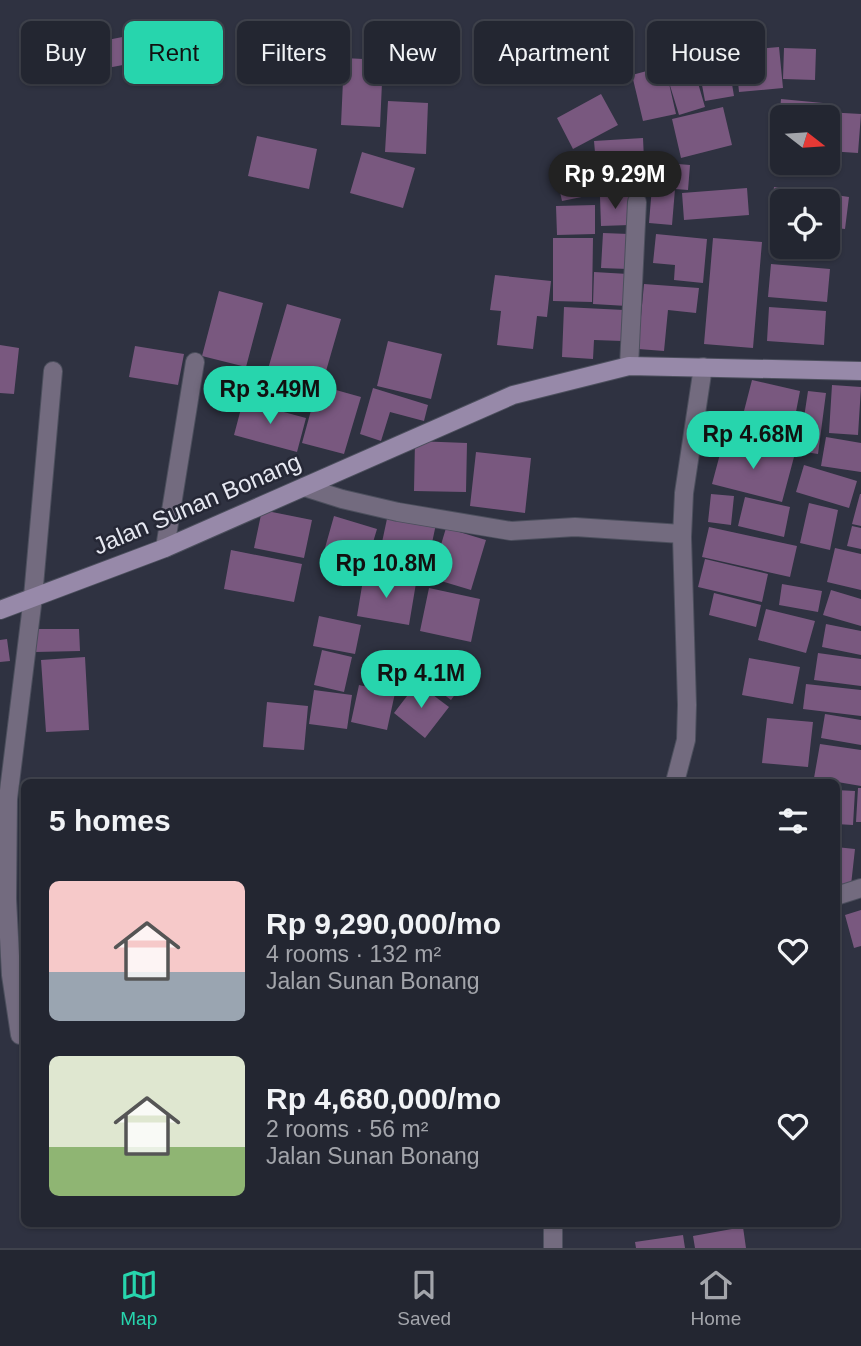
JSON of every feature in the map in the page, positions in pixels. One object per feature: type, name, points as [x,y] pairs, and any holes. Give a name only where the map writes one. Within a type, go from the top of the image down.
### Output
[{"type":"street","points":[[629,366],[637,202]]},
{"type":"street","points":[[165,548],[195,362]]},
{"type":"street","name":"Jalan Sunan Bonang","points":[[0,610],[165,548],[513,396],[629,366],[861,371]]},
{"type":"street","points":[[676,779],[686,740],[682,534],[684,493],[703,367]]},
{"type":"street","points":[[20,1035],[11,975],[8,799],[33,597],[52,371]]},
{"type":"street","points":[[303,487],[398,512],[511,531],[575,527],[682,534]]},
{"type":"street","points":[[840,895],[861,888]]},
{"type":"street","points":[[553,1227],[554,1248]]},
{"type":"building","points":[[124,37],[124,65],[110,67],[110,39]]},
{"type":"building","points":[[779,47],[783,88],[739,92],[738,84],[765,84],[765,48]]},
{"type":"building","points":[[784,48],[816,49],[815,80],[783,79]]},
{"type":"building","points":[[350,58],[364,59],[364,84],[382,84],[380,127],[341,125],[343,84],[350,84]]},
{"type":"building","points":[[647,71],[647,84],[669,84],[676,114],[643,121],[633,75]]},
{"type":"building","points":[[670,84],[698,84],[705,107],[679,115]]},
{"type":"building","points":[[702,84],[732,84],[734,96],[705,101]]},
{"type":"building","points":[[601,94],[618,125],[573,149],[557,118]]},
{"type":"building","points":[[781,99],[823,103],[823,105],[780,105]]},
{"type":"building","points":[[388,101],[428,103],[426,154],[385,152]]},
{"type":"building","points":[[723,107],[732,145],[681,158],[672,119]]},
{"type":"building","points":[[840,113],[861,114],[858,153],[840,152]]},
{"type":"building","points":[[257,136],[317,149],[309,189],[248,176]]},
{"type":"building","points":[[643,138],[644,160],[596,164],[594,141]]},
{"type":"building","points":[[362,152],[415,168],[403,208],[350,193]]},
{"type":"building","points":[[654,162],[690,165],[688,190],[675,189],[672,225],[649,223]]},
{"type":"building","points":[[601,168],[606,192],[562,201],[557,178]]},
{"type":"building","points":[[610,168],[642,169],[641,192],[609,191]]},
{"type":"building","points":[[747,188],[749,215],[684,220],[682,193]]},
{"type":"building","points":[[629,196],[630,225],[601,226],[600,197]]},
{"type":"building","points":[[840,196],[849,197],[845,229],[840,228]]},
{"type":"building","points":[[595,205],[595,234],[557,235],[556,206]]},
{"type":"building","points":[[603,233],[629,234],[628,269],[601,268]]},
{"type":"building","points":[[656,234],[707,239],[703,283],[674,280],[675,265],[653,263]]},
{"type":"building","points":[[553,238],[593,238],[592,302],[553,301]]},
{"type":"building","points":[[713,238],[762,242],[753,348],[704,344]]},
{"type":"building","points":[[771,264],[830,269],[827,302],[768,297]]},
{"type":"building","points":[[594,272],[628,274],[627,306],[593,304]]},
{"type":"building","points":[[495,275],[551,281],[547,317],[537,316],[533,349],[497,345],[501,311],[490,310]]},
{"type":"building","points":[[644,284],[699,288],[696,313],[668,310],[664,351],[638,349]]},
{"type":"building","points":[[219,291],[263,303],[246,367],[202,356]]},
{"type":"building","points":[[287,304],[341,319],[322,385],[268,369]]},
{"type":"building","points":[[564,307],[624,310],[622,341],[594,340],[593,359],[562,357]]},
{"type":"building","points":[[769,307],[826,311],[824,345],[767,341]]},
{"type":"building","points":[[388,341],[442,354],[431,399],[377,386]]},
{"type":"building","points":[[0,345],[19,348],[14,394],[0,393]]},
{"type":"building","points":[[135,346],[184,354],[178,385],[129,377]]},
{"type":"building","points":[[752,380],[800,391],[794,422],[744,411]]},
{"type":"building","points":[[318,385],[361,397],[344,454],[302,443]]},
{"type":"building","points":[[832,385],[861,387],[858,435],[829,433]]},
{"type":"building","points":[[373,388],[428,405],[424,421],[390,412],[381,441],[360,434]]},
{"type":"building","points":[[808,391],[826,393],[818,454],[799,451]]},
{"type":"building","points":[[243,401],[306,418],[297,452],[234,435]]},
{"type":"building","points":[[743,417],[798,431],[793,454],[738,439]]},
{"type":"building","points":[[826,437],[861,443],[861,472],[821,466]]},
{"type":"building","points":[[724,439],[794,457],[782,502],[712,484]]},
{"type":"building","points":[[415,441],[467,443],[466,492],[414,491]]},
{"type":"building","points":[[476,452],[531,458],[525,513],[470,506]]},
{"type":"building","points":[[804,465],[857,481],[849,508],[796,492]]},
{"type":"building","points":[[711,494],[734,496],[731,525],[708,522]]},
{"type":"building","points":[[861,494],[861,526],[852,524]]},
{"type":"building","points":[[745,497],[790,507],[784,537],[738,526]]},
{"type":"building","points":[[809,503],[838,510],[830,550],[800,543]]},
{"type":"building","points":[[262,510],[312,520],[304,558],[254,548]]},
{"type":"building","points":[[388,514],[436,524],[425,576],[377,566]]},
{"type":"building","points":[[334,516],[377,529],[365,569],[323,555]]},
{"type":"building","points":[[852,526],[861,528],[861,549],[847,546]]},
{"type":"building","points":[[709,527],[797,546],[790,577],[702,557]]},
{"type":"building","points":[[446,528],[486,540],[471,590],[431,578]]},
{"type":"building","points":[[835,548],[861,554],[861,590],[827,582]]},
{"type":"building","points":[[231,550],[302,564],[294,602],[224,589]]},
{"type":"building","points":[[705,559],[768,574],[762,602],[698,587]]},
{"type":"building","points":[[364,574],[416,583],[409,625],[357,616]]},
{"type":"building","points":[[782,584],[822,591],[818,612],[779,605]]},
{"type":"building","points":[[429,588],[480,599],[471,642],[420,631]]},
{"type":"building","points":[[831,590],[861,599],[861,626],[823,615]]},
{"type":"building","points":[[714,593],[761,605],[756,627],[709,615]]},
{"type":"building","points":[[766,609],[815,621],[806,653],[758,640]]},
{"type":"building","points":[[319,616],[361,625],[355,654],[313,646]]},
{"type":"building","points":[[826,624],[861,631],[861,655],[822,647]]},
{"type":"building","points":[[34,629],[79,629],[80,651],[35,652]]},
{"type":"building","points":[[7,639],[10,661],[0,662],[0,640]]},
{"type":"building","points":[[322,650],[352,657],[344,692],[314,685]]},
{"type":"building","points":[[818,653],[861,659],[861,686],[814,680]]},
{"type":"building","points":[[85,657],[89,730],[46,732],[41,660]]},
{"type":"building","points":[[436,657],[466,679],[451,700],[421,677]]},
{"type":"building","points":[[749,658],[800,667],[793,704],[742,695]]},
{"type":"building","points":[[417,683],[449,707],[425,738],[394,713]]},
{"type":"building","points":[[806,684],[861,690],[861,716],[803,709]]},
{"type":"building","points":[[359,685],[395,693],[387,730],[351,722]]},
{"type":"building","points":[[314,690],[352,695],[347,729],[309,724]]},
{"type":"building","points":[[267,702],[308,706],[304,750],[263,747]]},
{"type":"building","points":[[825,714],[861,720],[861,745],[821,738]]},
{"type":"building","points":[[767,718],[813,722],[808,767],[762,763]]},
{"type":"building","points":[[820,744],[861,750],[861,786],[840,782],[840,779],[814,778]]},
{"type":"building","points":[[858,788],[861,788],[861,822],[856,822]]},
{"type":"building","points":[[840,790],[855,791],[853,825],[840,824]]},
{"type":"building","points":[[840,847],[855,849],[851,885],[840,884]]},
{"type":"building","points":[[861,910],[861,946],[854,948],[845,915]]},
{"type":"building","points":[[743,1227],[746,1248],[695,1248],[693,1236]]},
{"type":"building","points":[[683,1235],[685,1248],[636,1248],[635,1242]]}]
